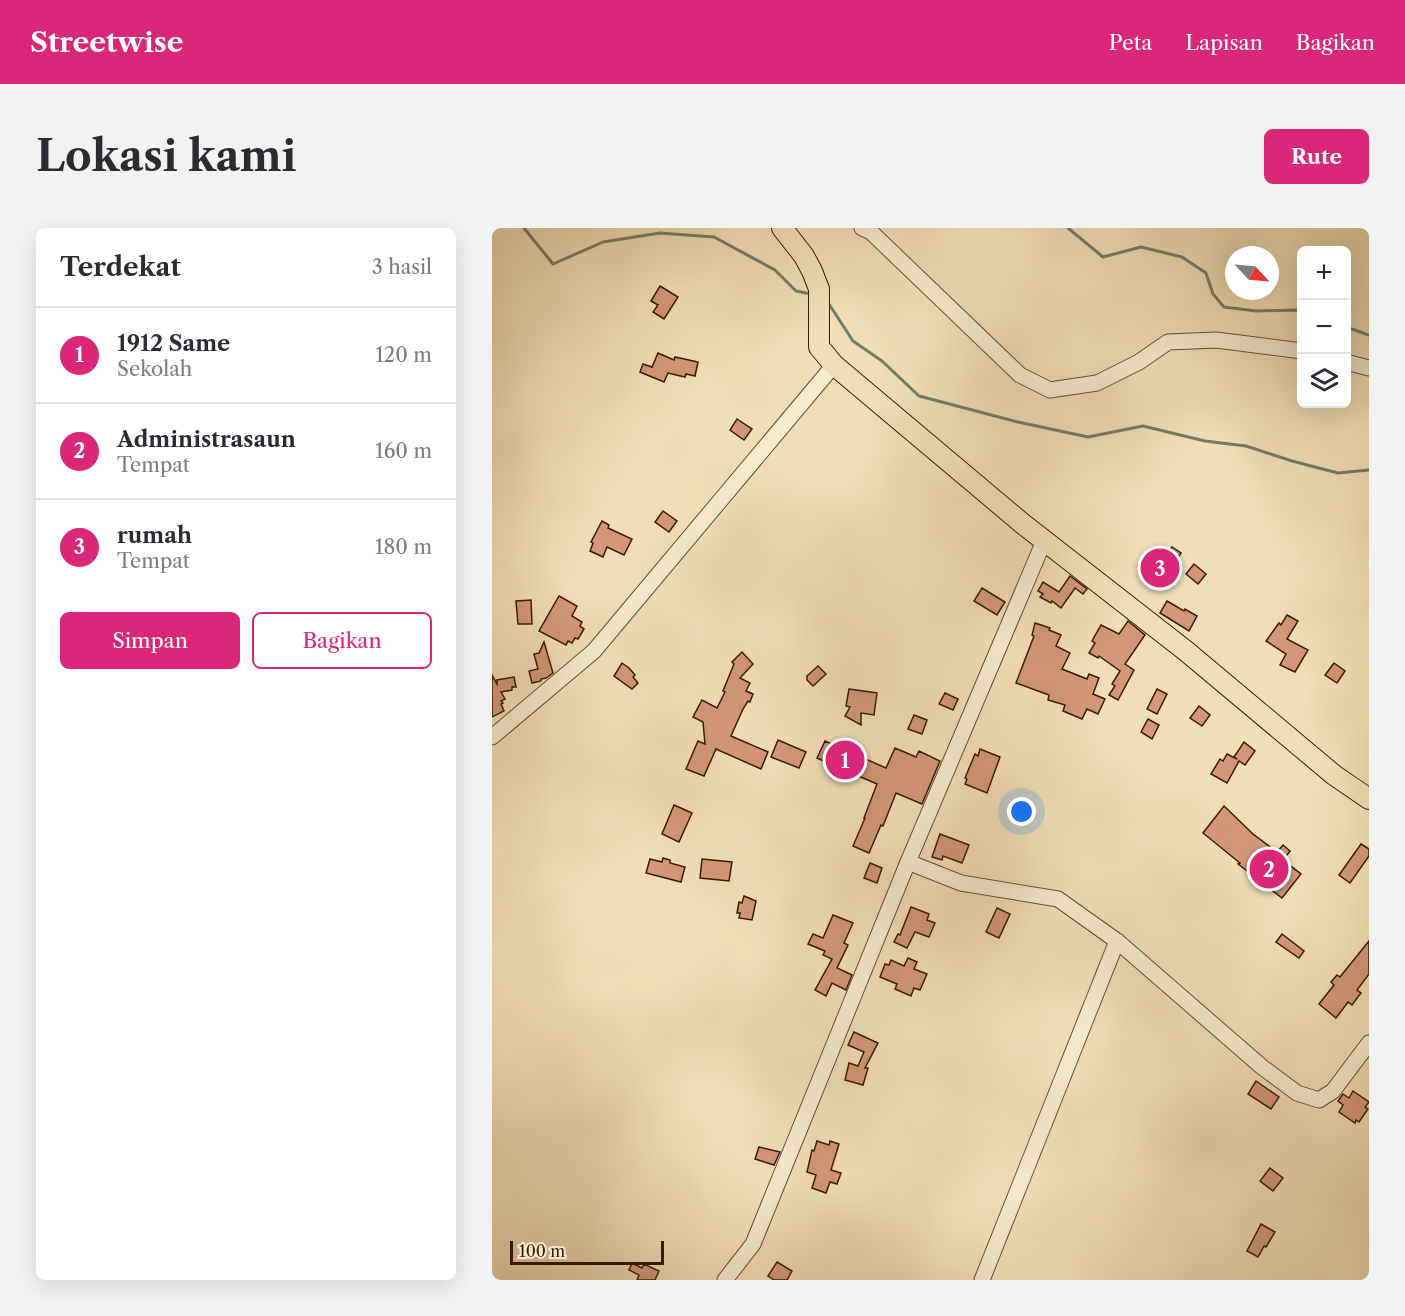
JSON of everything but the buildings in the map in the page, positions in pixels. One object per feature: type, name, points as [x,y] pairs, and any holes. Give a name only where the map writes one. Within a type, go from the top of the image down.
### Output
[{"type":"main road","points":[[782,228],[804,256],[819,289],[819,347],[834,365],[1044,541],[1186,651],[1334,775],[1369,799]]},
{"type":"street","points":[[862,228],[871,232],[1020,375],[1050,390],[1097,383],[1139,362],[1168,342],[1216,340],[1297,350]]},
{"type":"street","points":[[1351,363],[1369,368]]},
{"type":"street","points":[[492,737],[594,651],[834,365]]},
{"type":"street","points":[[725,1280],[753,1244],[908,862],[1044,541]]},
{"type":"street","points":[[908,862],[961,882],[1058,899],[1117,941],[1262,1067],[1297,1093],[1319,1100],[1333,1091],[1369,1043]]},
{"type":"street","points":[[982,1280],[1117,941]]},
{"type":"waterway","points":[[524,228],[553,264],[603,242],[660,233],[714,237],[775,270],[796,291],[811,294]]},
{"type":"waterway","points":[[1068,228],[1103,257],[1141,247],[1182,257],[1206,273],[1213,294],[1224,307],[1256,311],[1297,310]]},
{"type":"waterway","points":[[827,301],[853,341],[882,361],[919,396],[1018,422],[1088,437],[1143,426],[1205,441],[1246,446],[1338,473],[1369,470]]},
{"type":"waterway","points":[[1351,329],[1369,335]]},
{"type":"place","name":"rumah","points":[[1160,568]]},
{"type":"place","name":"1912 Same","points":[[845,760]]},
{"type":"place","name":"Administrasaun","points":[[1269,869]]}]
